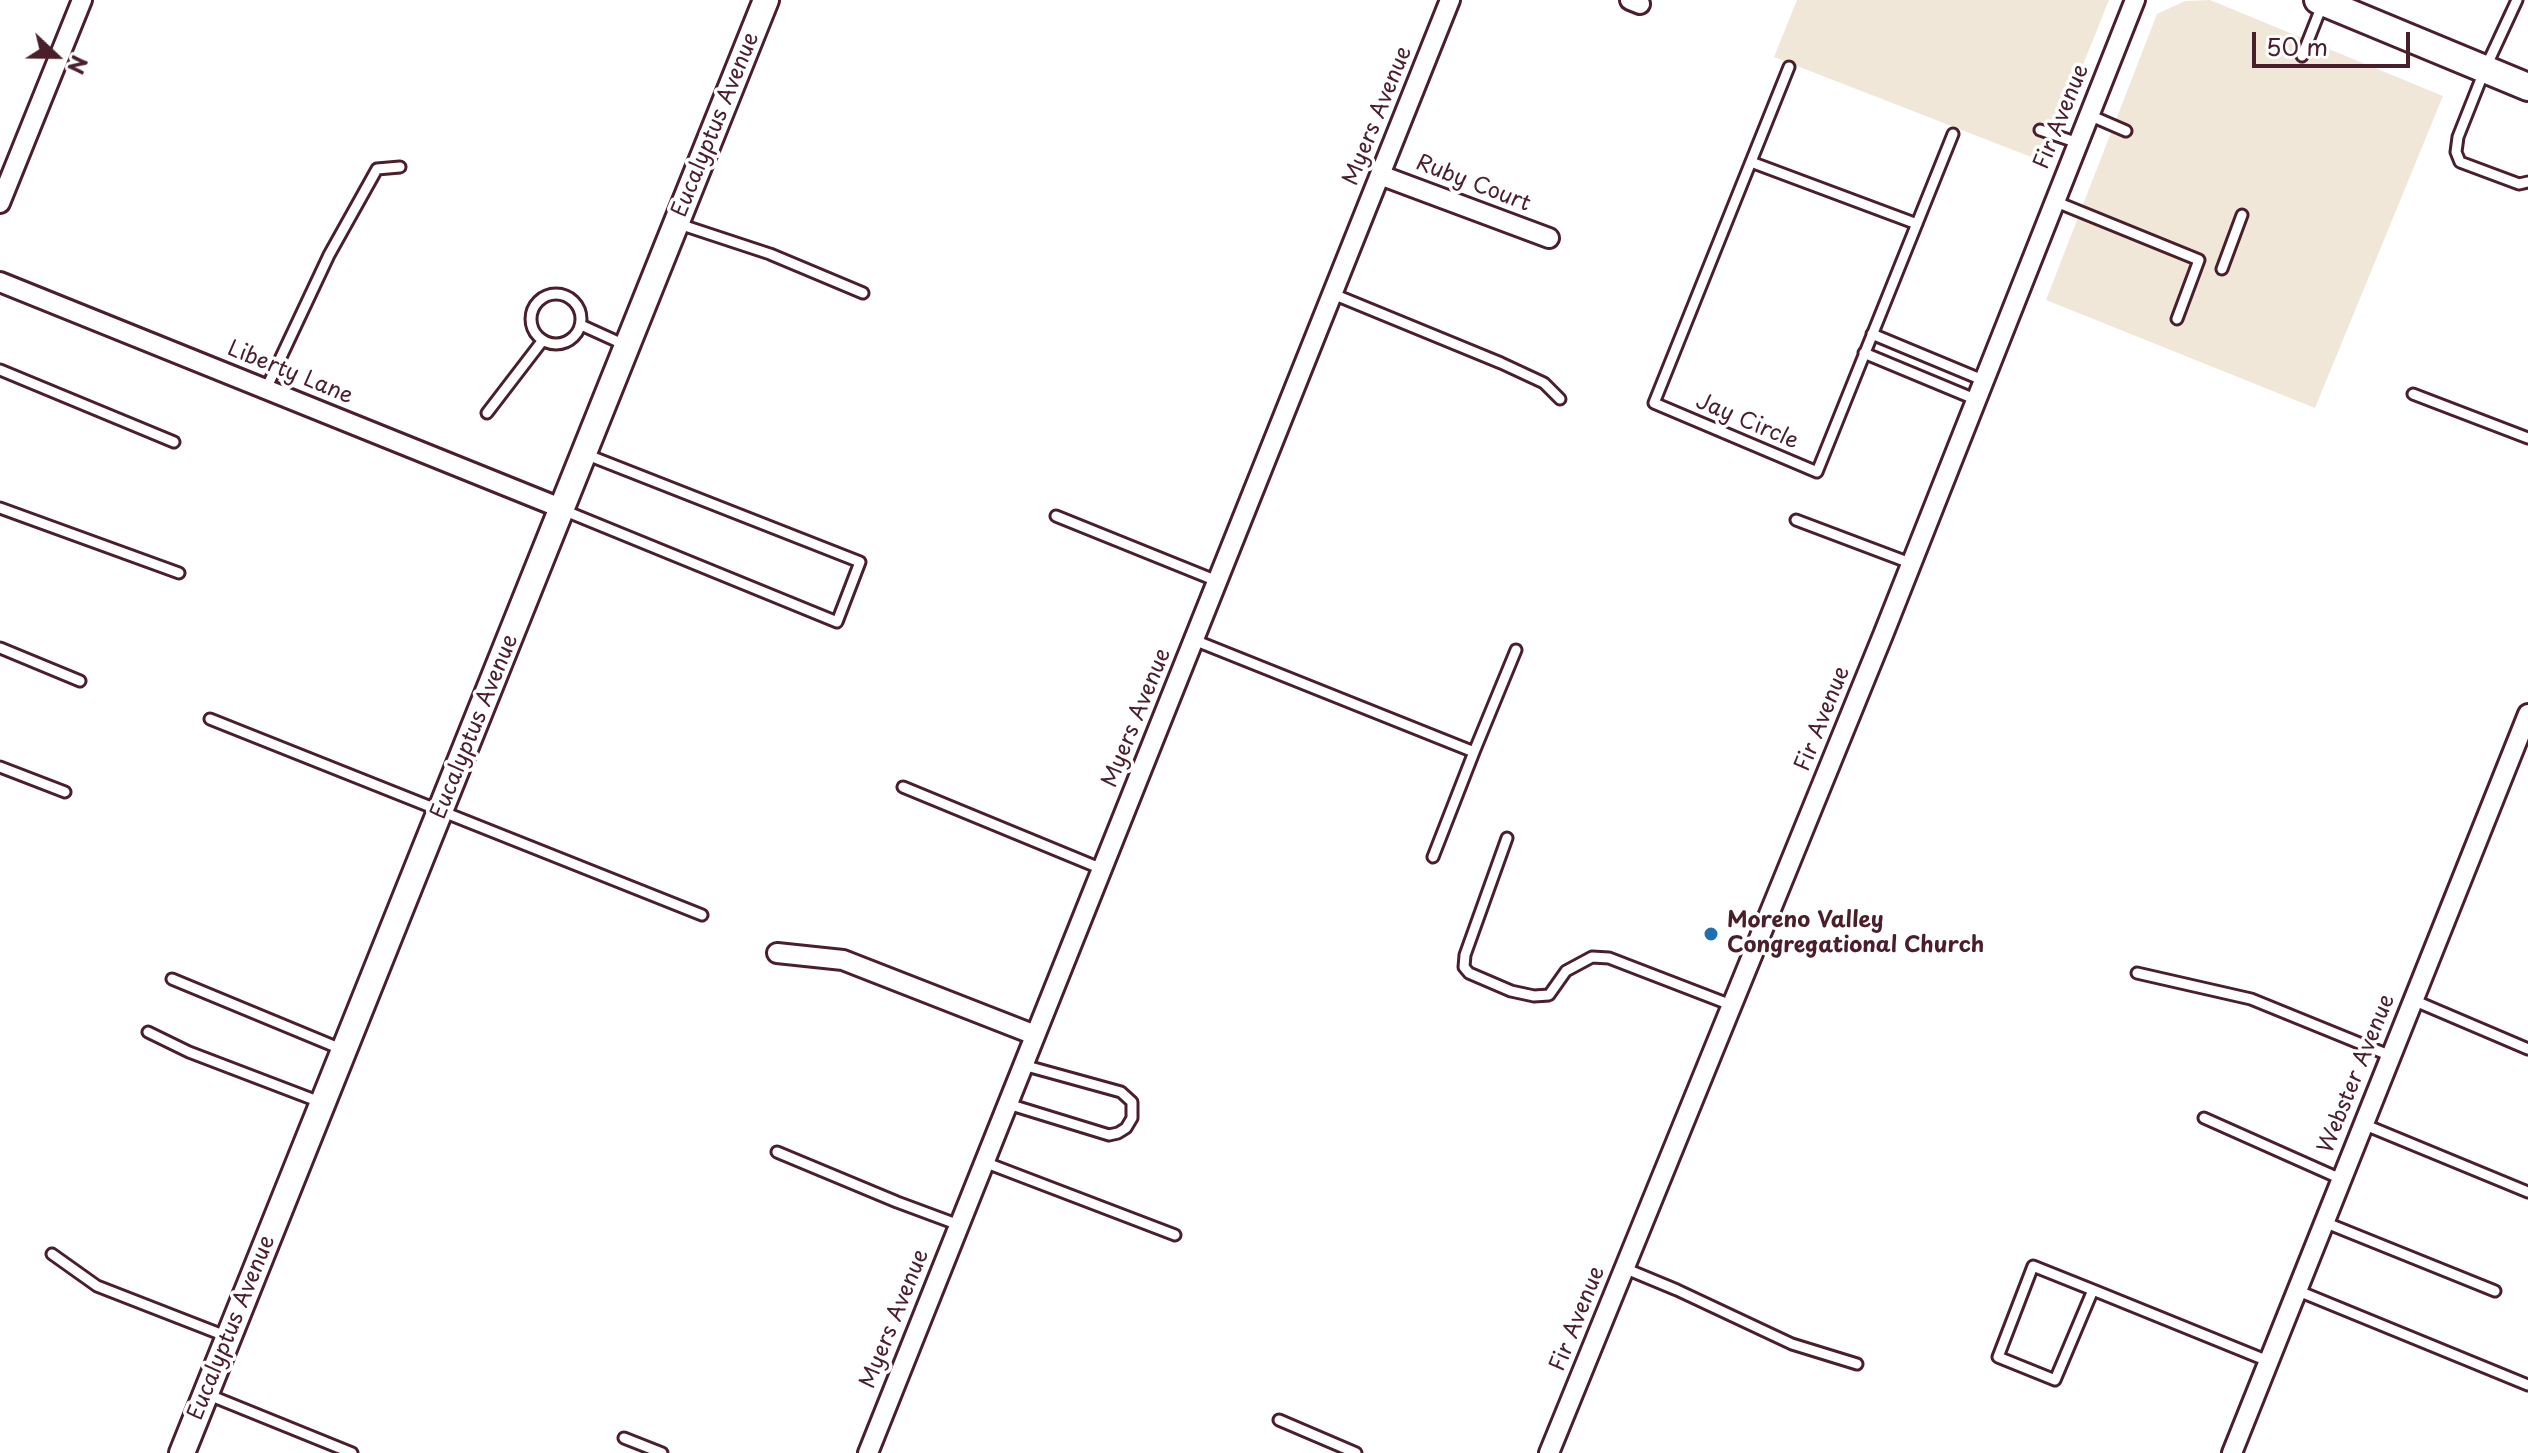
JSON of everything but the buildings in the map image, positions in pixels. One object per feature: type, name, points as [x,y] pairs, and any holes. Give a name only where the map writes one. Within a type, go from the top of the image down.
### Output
[{"type":"main road","points":[[2321,1],[2528,87]]},
{"type":"street","points":[[0,203],[82,0]]},
{"type":"street","name":"Eucalyptus Avenue","points":[[182,1453],[766,0]]},
{"type":"street","name":"Myers Avenue","points":[[868,1453],[1450,0]]},
{"type":"street","name":"Fir Avenue","points":[[1549,1453],[1985,381],[2135,0]]},
{"type":"street","name":"Ruby Court","points":[[1380,175],[1549,238]]},
{"type":"street","name":"Liberty Lane","points":[[0,282],[563,509]]},
{"type":"street","name":"Webster Avenue","points":[[2232,1453],[2528,714]]},
{"type":"street","points":[[777,953],[843,960],[1035,1035]]},
{"type":"lane","points":[[2517,0],[2485,69],[2458,137],[2456,152],[2460,162],[2519,184],[2528,182]]},
{"type":"lane","points":[[2302,56],[2321,1]]},
{"type":"lane","name":"Jay Circle","points":[[1789,67],[1654,403],[1817,472],[1953,134]]},
{"type":"lane","points":[[2089,115],[2126,131]]},
{"type":"lane","points":[[2040,130],[2078,143]]},
{"type":"lane","points":[[1751,162],[1917,224]]},
{"type":"lane","points":[[266,389],[329,255],[377,169],[400,167]]},
{"type":"lane","points":[[2054,201],[2199,260],[2177,319]]},
{"type":"lane","points":[[2222,269],[2242,215]]},
{"type":"lane","points":[[677,224],[770,254],[863,293]]},
{"type":"lane","points":[[550,294],[574,300],[579,308],[581,325],[578,332],[566,342],[558,344],[543,340],[532,327],[536,303],[550,294]]},
{"type":"lane","points":[[1333,294],[1501,363],[1544,383],[1560,399]]},
{"type":"lane","points":[[581,325],[628,346]]},
{"type":"lane","points":[[1872,334],[1985,381]]},
{"type":"lane","points":[[487,413],[543,340]]},
{"type":"lane","points":[[1864,353],[1977,400]]},
{"type":"lane","points":[[0,370],[174,442]]},
{"type":"lane","points":[[2413,394],[2528,438]]},
{"type":"lane","points":[[563,509],[837,622],[860,562],[585,454]]},
{"type":"lane","points":[[0,508],[179,573]]},
{"type":"lane","points":[[1056,516],[1217,581]]},
{"type":"lane","points":[[1796,520],[1910,563]]},
{"type":"lane","points":[[1194,640],[1474,752]]},
{"type":"lane","points":[[0,648],[80,681]]},
{"type":"lane","points":[[1433,857],[1516,650]]},
{"type":"lane","points":[[210,719],[702,915]]},
{"type":"lane","points":[[0,767],[65,792]]},
{"type":"lane","points":[[903,787],[1102,869]]},
{"type":"lane","points":[[1507,838],[1465,955],[1464,967],[1469,973],[1511,991],[1534,996],[1549,995],[1566,971],[1592,957],[1609,958],[1731,1005]]},
{"type":"lane","points":[[2137,973],[2251,999],[2391,1056]]},
{"type":"lane","points":[[172,979],[344,1050]]},
{"type":"lane","points":[[2413,1000],[2528,1049]]},
{"type":"lane","points":[[148,1032],[189,1052],[323,1104]]},
{"type":"lane","points":[[1008,1104],[1109,1135],[1126,1128],[1132,1118],[1132,1102],[1121,1092],[1023,1065]]},
{"type":"lane","points":[[2204,1118],[2341,1179]]},
{"type":"lane","points":[[2363,1124],[2528,1192]]},
{"type":"lane","points":[[777,1152],[959,1225]]},
{"type":"lane","points":[[984,1162],[1175,1235]]},
{"type":"lane","points":[[2324,1222],[2495,1291]]},
{"type":"lane","points":[[52,1254],[97,1286],[228,1337]]},
{"type":"lane","points":[[2093,1290],[2055,1380],[1998,1357],[2033,1266],[2093,1290],[2268,1361]]},
{"type":"lane","points":[[1624,1268],[1792,1344],[1857,1364]]},
{"type":"lane","points":[[2296,1290],[2528,1385]]},
{"type":"lane","points":[[206,1393],[352,1453]]},
{"type":"lane","points":[[1279,1420],[1356,1453]]},
{"type":"lane","points":[[624,1438],[662,1453]]},
{"type":"shaded area","points":[[1797,0],[2109,0],[2044,162],[1774,57]]},
{"type":"shaded area","points":[[2210,0],[2443,96],[2315,408],[2046,300],[2157,14],[2185,1]]},
{"type":"place","name":"Moreno Valley Congregational Church","points":[[1711,934]]}]
